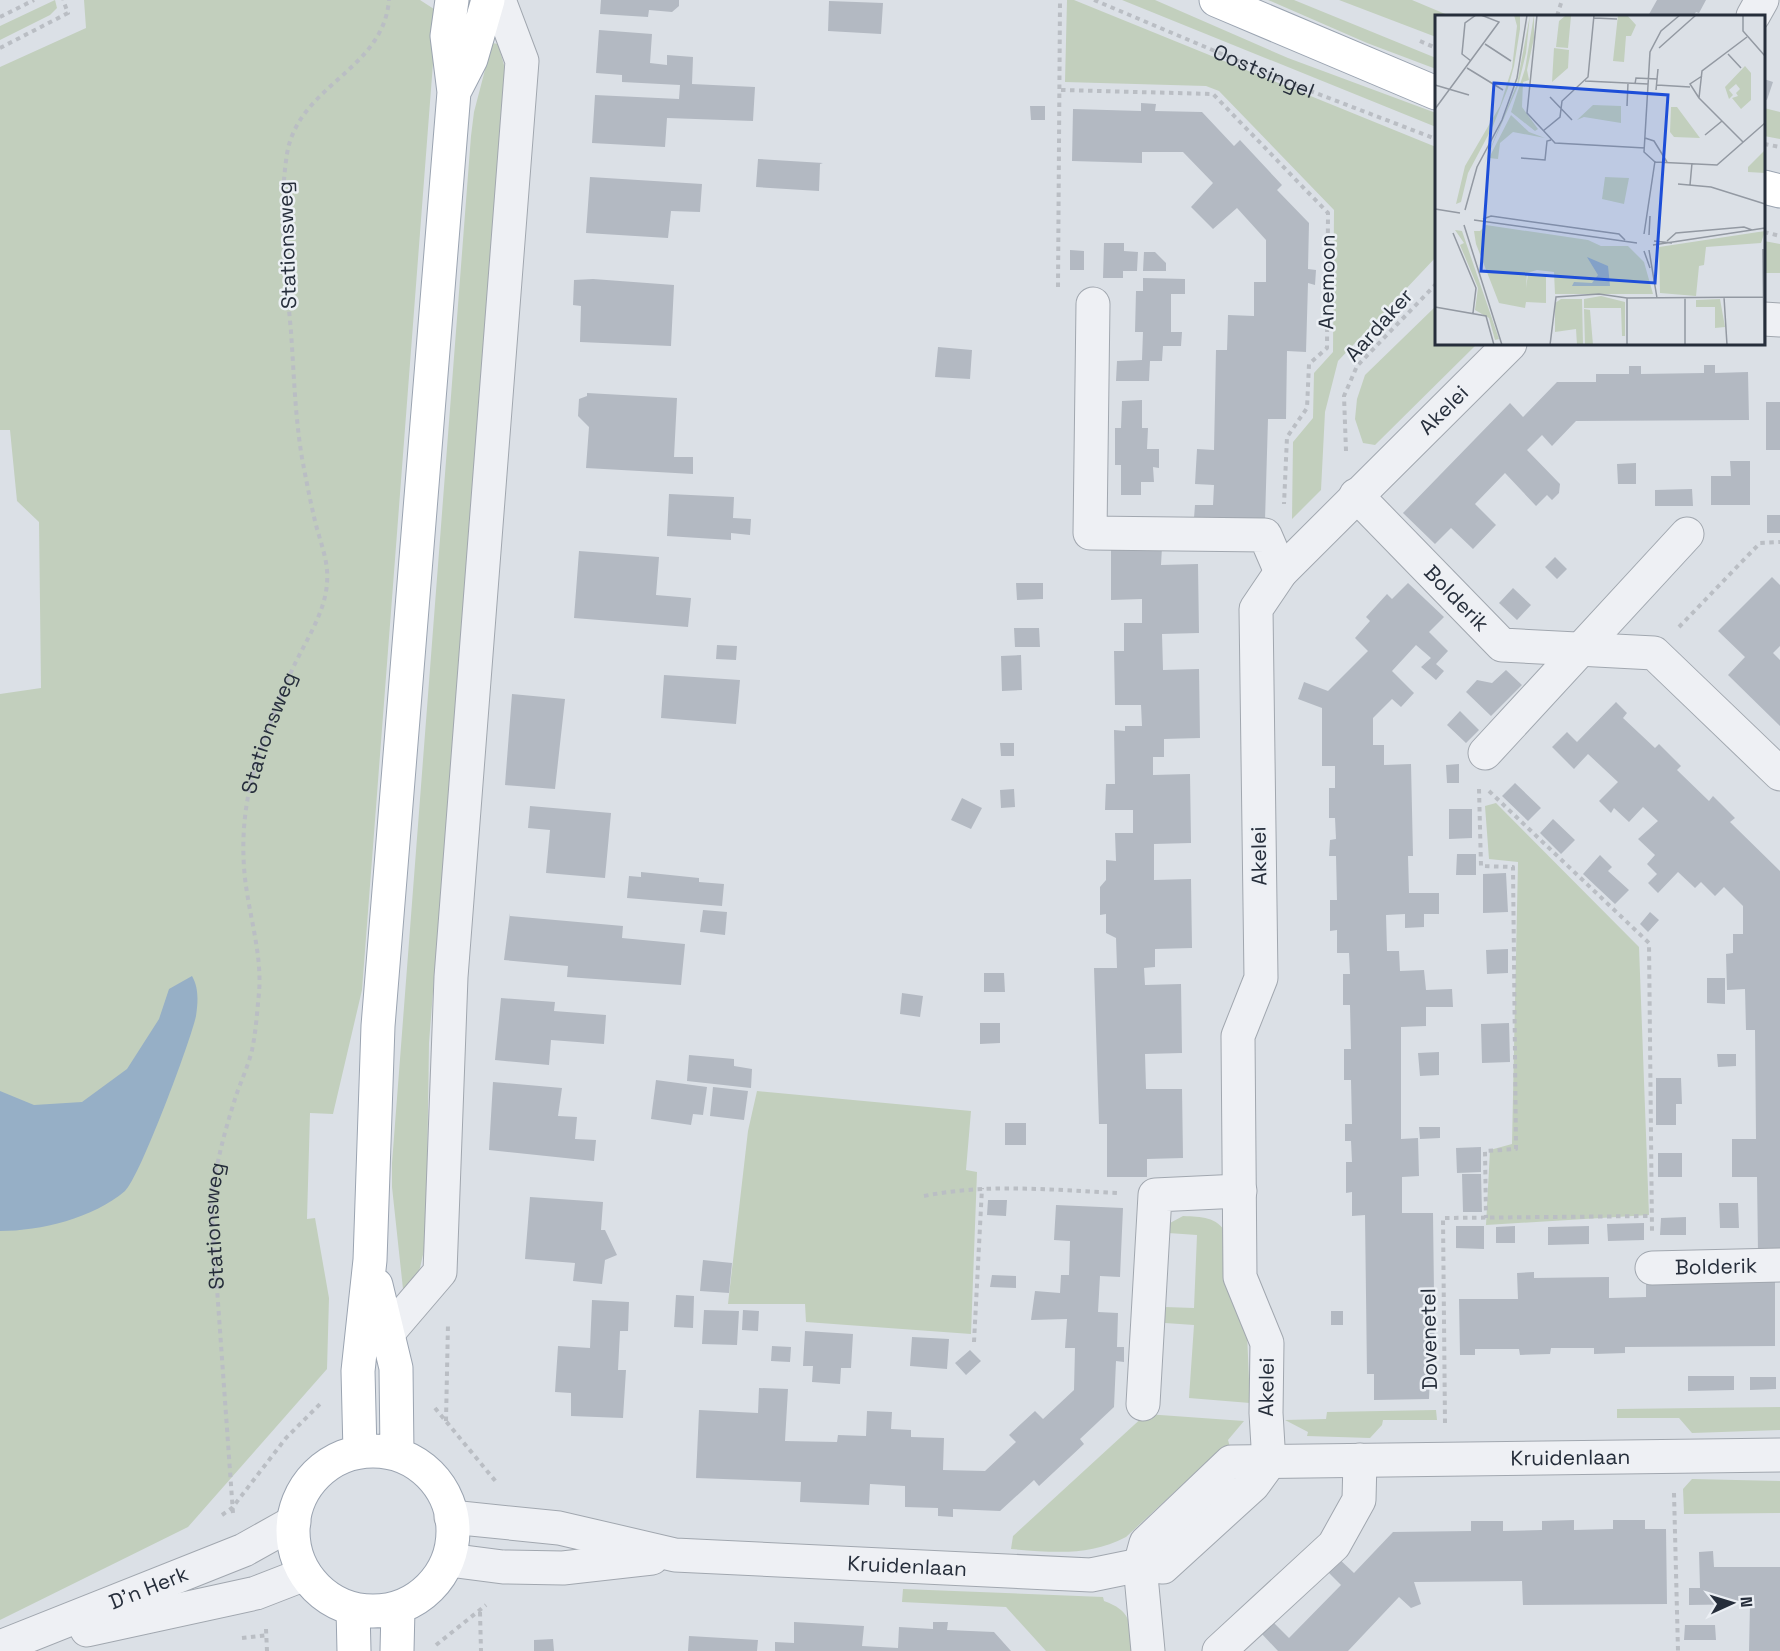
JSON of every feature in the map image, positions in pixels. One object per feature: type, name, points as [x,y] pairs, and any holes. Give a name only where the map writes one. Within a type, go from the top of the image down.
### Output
[{"type":"main road","points":[[360,1452],[358,1371],[370,1260],[378,1026],[454,92],[447,36],[452,0]]},
{"type":"main road","points":[[454,92],[471,58],[488,0]]},
{"type":"main road","points":[[1216,0],[1435,92]]},
{"type":"main road","points":[[1765,187],[1780,191]]},
{"type":"main road","points":[[370,1260],[396,1368],[398,1454]]},
{"type":"main road","points":[[379,1451],[398,1454],[426,1471],[437,1482],[445,1497],[453,1527],[449,1560],[430,1588],[398,1609],[369,1611],[353,1609],[334,1602],[318,1590],[305,1574],[293,1540],[298,1502],[308,1484],[322,1468],[341,1458],[360,1452],[379,1451]]},
{"type":"main road","points":[[353,1609],[354,1651]]},
{"type":"main road","points":[[397,1651],[398,1609]]},
{"type":"street","points":[[387,1334],[441,1272],[451,977],[522,61],[499,0]]},
{"type":"street","points":[[1754,15],[1762,0]]},
{"type":"street","points":[[1093,304],[1089,533],[1265,535],[1281,572]]},
{"type":"street","points":[[1765,319],[1780,320]]},
{"type":"street","name":"Akelei","points":[[1269,1463],[1266,1413],[1267,1343],[1240,1277],[1238,1036],[1261,978],[1256,609],[1281,572],[1509,345]]},
{"type":"street","name":"Bolderik","points":[[1356,495],[1502,645],[1654,653]]},
{"type":"street","points":[[1485,753],[1687,534]]},
{"type":"street","points":[[1654,653],[1780,774]]},
{"type":"street","points":[[1143,1404],[1155,1195],[1240,1191]]},
{"type":"street","name":"Bolderik","points":[[1652,1268],[1780,1265]]},
{"type":"street","name":"Kruidenlaan","points":[[449,1560],[503,1567],[563,1568],[675,1555],[1091,1575],[1140,1565],[1146,1543],[1231,1462],[1780,1455]]},
{"type":"street","points":[[1219,1651],[1334,1545],[1359,1500],[1360,1460]]},
{"type":"street","name":"Kruidenlaan","points":[[451,1517],[559,1528],[675,1555]]},
{"type":"street","name":"D'n Herk","points":[[0,1648],[244,1550],[294,1522]]},
{"type":"street","points":[[1140,1565],[1148,1651]]},
{"type":"street","name":"D'n Herk","points":[[0,1648],[256,1593],[305,1574]]},
{"type":"path","points":[[0,17],[34,0]]},
{"type":"path","points":[[0,48],[68,13],[63,0]]},
{"type":"path","name":"Stationsweg","points":[[232,1508],[211,1204],[219,1156],[252,1051],[259,991],[258,959],[246,885],[244,838],[246,807],[268,732],[289,677],[319,612],[327,582],[325,556],[308,487],[294,397],[286,261],[284,176],[287,150],[299,120],[321,93],[349,73],[375,45],[383,30],[389,0]]},
{"type":"path","points":[[1060,0],[1058,304],[1093,304]]},
{"type":"path","name":"Oostsingel","points":[[1094,0],[1289,82],[1435,138]]},
{"type":"path","points":[[1557,15],[1562,0]]},
{"type":"path","name":"Anemoon","points":[[1061,90],[1214,94],[1328,213],[1327,348],[1309,364],[1307,408],[1287,437],[1283,527],[1265,535]]},
{"type":"path","points":[[1765,144],[1780,147]]},
{"type":"path","points":[[1765,232],[1780,236]]},
{"type":"path","name":"Aardaker","points":[[1356,495],[1346,450],[1344,396],[1357,366],[1435,286]]},
{"type":"path","points":[[1654,653],[1760,543],[1780,542]]},
{"type":"path","points":[[1651,1216],[1486,1218],[1485,1151],[1516,1149],[1513,867],[1481,866],[1479,781],[1649,943],[1652,1268]]},
{"type":"path","points":[[974,1342],[982,1188]]},
{"type":"path","points":[[924,1196],[982,1188],[1155,1195]]},
{"type":"path","name":"Dovenetel","points":[[1445,1459],[1443,1218],[1486,1218]]},
{"type":"path","points":[[441,1272],[448,1321],[446,1422]]},
{"type":"path","points":[[1674,1457],[1678,1651]]},
{"type":"path","points":[[428,1651],[480,1612],[481,1651]]},
{"type":"green space","points":[[55,0],[57,8],[50,15],[0,40],[0,26]]},
{"type":"green space","points":[[84,0],[420,0],[437,11],[362,990],[333,1114],[310,1113],[307,1219],[315,1218],[329,1298],[327,1369],[188,1527],[0,1620],[0,694],[41,688],[39,522],[17,501],[10,430],[0,430],[0,67],[86,28]]},
{"type":"green space","points":[[1067,0],[1074,0],[1435,147],[1435,258],[1338,361],[1325,412],[1321,490],[1292,519],[1293,442],[1313,418],[1314,373],[1333,352],[1334,210],[1219,91],[1206,86],[1065,82]]},
{"type":"green space","points":[[1122,0],[1155,0],[1288,58],[1435,113],[1435,127]]},
{"type":"green space","points":[[1268,0],[1294,0],[1435,58],[1435,69],[1367,43]]},
{"type":"green space","points":[[1339,0],[1412,0],[1448,15],[1435,15],[1435,37]]},
{"type":"green space","points":[[492,43],[498,44],[504,65],[504,86],[429,1043],[426,1241],[420,1268],[407,1289],[403,1289],[392,1187],[392,1163],[471,136],[474,112]]},
{"type":"green space","points":[[1765,108],[1780,112],[1780,139],[1765,136]]},
{"type":"green space","points":[[1765,241],[1780,244],[1780,273],[1765,273]]},
{"type":"green space","points":[[1435,307],[1435,345],[1476,345],[1375,445],[1363,443],[1355,419],[1357,399],[1365,375]]},
{"type":"green space","points":[[1496,803],[1639,947],[1649,1215],[1486,1225],[1490,1150],[1512,1144],[1518,862],[1489,859],[1485,806]]},
{"type":"green space","points":[[757,1091],[971,1111],[966,1170],[977,1172],[971,1334],[806,1322],[805,1304],[728,1304],[748,1131]]},
{"type":"green space","points":[[1183,1216],[1202,1217],[1213,1221],[1227,1234],[1247,1333],[1250,1403],[1189,1398],[1194,1325],[1165,1323],[1165,1307],[1194,1308],[1197,1235],[1168,1233],[1170,1223]]},
{"type":"green space","points":[[1780,1407],[1780,1430],[1692,1433],[1679,1418],[1617,1418],[1617,1409]]},
{"type":"green space","points":[[1436,1410],[1437,1420],[1383,1420],[1382,1425],[1370,1438],[1307,1436],[1308,1432],[1285,1420],[1326,1419],[1327,1412]]},
{"type":"green space","points":[[1146,1414],[1244,1421],[1228,1440],[1230,1447],[1211,1458],[1126,1537],[1098,1548],[1070,1552],[1011,1549],[1013,1536]]},
{"type":"green space","points":[[1692,1479],[1780,1481],[1780,1513],[1684,1514],[1683,1489]]},
{"type":"green space","points":[[903,1589],[1103,1597],[1104,1601],[1125,1614],[1130,1626],[1131,1651],[1046,1651],[1006,1607],[902,1602]]},
{"type":"water","points":[[192,976],[196,985],[197,1000],[192,1030],[153,1136],[125,1191],[98,1209],[82,1216],[32,1229],[0,1231],[0,1091],[34,1105],[82,1102],[127,1069],[159,1019],[169,989]]},
{"type":"building","points":[[601,0],[679,0],[679,6],[672,12],[649,10],[648,17],[600,14]]},
{"type":"building","points":[[1657,0],[1706,0],[1699,13],[1696,12],[1694,15],[1649,15]]},
{"type":"building","points":[[829,1],[883,3],[881,34],[828,31]]},
{"type":"building","points":[[599,30],[652,34],[650,63],[667,65],[667,55],[693,57],[692,84],[755,87],[753,121],[667,118],[665,147],[592,143],[595,95],[679,99],[680,85],[622,82],[622,75],[596,73]]},
{"type":"building","points":[[1765,79],[1773,82],[1767,100],[1765,99]]},
{"type":"building","points":[[1141,103],[1156,104],[1155,111],[1202,112],[1234,146],[1240,140],[1282,185],[1277,190],[1309,223],[1308,269],[1316,270],[1315,285],[1308,283],[1306,352],[1287,351],[1286,419],[1268,419],[1265,520],[1194,518],[1195,505],[1213,505],[1214,485],[1195,484],[1197,449],[1214,450],[1216,350],[1227,350],[1228,315],[1254,316],[1254,282],[1266,282],[1266,240],[1237,208],[1213,229],[1191,207],[1213,183],[1183,152],[1142,152],[1142,163],[1072,161],[1073,109],[1141,111]]},
{"type":"building","points":[[1030,106],[1045,106],[1045,120],[1031,120]]},
{"type":"building","points":[[758,159],[823,163],[820,164],[819,191],[756,187]]},
{"type":"building","points":[[590,177],[702,184],[700,212],[671,211],[668,238],[586,233]]},
{"type":"building","points":[[1104,243],[1124,243],[1124,251],[1138,252],[1137,271],[1123,271],[1123,278],[1103,278]]},
{"type":"building","points":[[1070,250],[1084,251],[1084,270],[1070,270]]},
{"type":"building","points":[[1144,252],[1155,252],[1166,263],[1166,271],[1143,271]]},
{"type":"building","points":[[1143,278],[1185,279],[1185,294],[1171,294],[1171,332],[1182,332],[1181,346],[1163,346],[1162,361],[1150,361],[1149,381],[1116,381],[1117,361],[1142,360],[1143,332],[1135,332],[1136,291],[1143,291]]},
{"type":"building","points":[[593,279],[674,285],[671,346],[580,342],[581,306],[573,305],[574,280]]},
{"type":"building","points":[[938,347],[972,350],[970,379],[935,377]]},
{"type":"building","points":[[1704,365],[1715,365],[1715,373],[1748,372],[1749,420],[1576,421],[1552,446],[1542,435],[1527,450],[1560,484],[1559,493],[1552,500],[1547,495],[1536,506],[1505,473],[1475,504],[1496,525],[1473,549],[1451,528],[1435,544],[1403,513],[1510,403],[1523,417],[1557,382],[1596,382],[1596,374],[1629,374],[1629,366],[1641,366],[1641,374],[1704,373]]},
{"type":"building","points":[[587,393],[677,398],[674,457],[693,457],[693,474],[586,468],[589,427],[578,416],[579,399],[587,396]]},
{"type":"building","points":[[1142,400],[1142,428],[1148,428],[1147,449],[1159,449],[1159,468],[1153,467],[1154,482],[1141,482],[1141,495],[1121,495],[1121,465],[1115,465],[1115,428],[1121,428],[1122,401]]},
{"type":"building","points":[[1766,402],[1780,402],[1780,450],[1766,450]]},
{"type":"building","points":[[1730,461],[1750,461],[1750,505],[1711,505],[1711,476],[1731,476]]},
{"type":"building","points":[[1636,463],[1636,484],[1618,484],[1617,464]]},
{"type":"building","points":[[1692,489],[1693,506],[1655,506],[1655,490]]},
{"type":"building","points":[[669,494],[734,497],[733,518],[751,519],[750,535],[731,533],[731,540],[667,536]]},
{"type":"building","points":[[1767,515],[1780,515],[1780,533],[1767,533]]},
{"type":"building","points":[[1111,547],[1162,547],[1161,565],[1198,564],[1199,633],[1162,634],[1163,670],[1199,669],[1200,738],[1164,739],[1164,757],[1153,757],[1153,775],[1190,774],[1191,843],[1154,844],[1154,880],[1191,879],[1192,948],[1155,949],[1155,967],[1144,968],[1145,985],[1181,984],[1182,1053],[1145,1054],[1146,1089],[1182,1089],[1183,1158],[1147,1159],[1147,1177],[1107,1177],[1107,1124],[1099,1124],[1094,968],[1117,968],[1116,938],[1106,933],[1106,914],[1100,915],[1100,887],[1106,880],[1106,860],[1116,861],[1115,833],[1133,833],[1133,810],[1105,810],[1106,784],[1115,784],[1114,730],[1125,731],[1125,726],[1142,726],[1141,705],[1115,705],[1114,651],[1124,651],[1124,623],[1142,623],[1142,599],[1111,600]]},
{"type":"building","points":[[579,551],[659,557],[656,595],[691,598],[688,627],[574,618]]},
{"type":"building","points":[[1555,557],[1567,569],[1557,579],[1545,567]]},
{"type":"building","points":[[1772,577],[1780,585],[1780,646],[1773,653],[1780,660],[1780,726],[1728,675],[1745,657],[1718,631]]},
{"type":"building","points":[[1016,583],[1043,583],[1043,599],[1017,600]]},
{"type":"building","points":[[1408,583],[1444,617],[1429,632],[1448,651],[1436,664],[1444,671],[1436,680],[1421,667],[1431,658],[1416,645],[1392,671],[1414,693],[1401,707],[1392,699],[1373,718],[1373,745],[1384,745],[1384,765],[1411,764],[1413,856],[1408,856],[1409,893],[1439,893],[1439,914],[1424,914],[1424,927],[1405,928],[1405,914],[1386,915],[1387,951],[1399,951],[1400,971],[1424,970],[1426,990],[1452,989],[1453,1007],[1426,1007],[1426,1026],[1401,1027],[1401,1139],[1418,1138],[1419,1176],[1402,1177],[1402,1213],[1433,1213],[1435,1374],[1430,1374],[1429,1399],[1374,1400],[1374,1374],[1367,1374],[1365,1215],[1352,1216],[1352,1192],[1346,1193],[1346,1162],[1352,1162],[1351,1141],[1345,1141],[1345,1124],[1352,1124],[1351,1080],[1344,1080],[1344,1049],[1351,1049],[1350,1005],[1343,1005],[1343,974],[1350,974],[1349,953],[1337,953],[1337,930],[1330,931],[1330,900],[1337,900],[1336,856],[1329,856],[1330,840],[1336,839],[1335,818],[1329,818],[1329,788],[1335,788],[1335,766],[1322,766],[1322,708],[1298,699],[1304,682],[1328,691],[1368,651],[1355,638],[1370,621],[1366,617],[1387,594],[1392,599]]},
{"type":"building","points":[[1513,588],[1531,605],[1517,620],[1499,603]]},
{"type":"building","points":[[1014,628],[1039,628],[1040,647],[1015,647]]},
{"type":"building","points":[[717,645],[737,646],[736,660],[716,659]]},
{"type":"building","points":[[1021,655],[1022,690],[1002,691],[1001,656]]},
{"type":"building","points":[[1506,670],[1522,685],[1491,716],[1466,692],[1477,680],[1492,683]]},
{"type":"building","points":[[664,675],[740,680],[736,724],[661,718]]},
{"type":"building","points":[[512,694],[565,699],[555,789],[505,785]]},
{"type":"building","points":[[1616,702],[1627,713],[1623,718],[1655,748],[1659,744],[1681,766],[1677,770],[1709,801],[1713,796],[1735,818],[1730,822],[1780,871],[1780,1253],[1758,1253],[1757,1177],[1732,1177],[1732,1139],[1756,1139],[1755,1030],[1746,1030],[1745,989],[1727,990],[1726,954],[1733,953],[1733,934],[1743,934],[1743,906],[1724,887],[1715,896],[1701,882],[1695,888],[1678,872],[1658,893],[1648,883],[1657,874],[1647,864],[1655,855],[1638,839],[1658,821],[1643,807],[1629,822],[1614,808],[1611,813],[1599,801],[1618,782],[1588,754],[1574,769],[1552,747],[1567,732],[1577,742]]},
{"type":"building","points":[[1460,711],[1479,730],[1466,743],[1447,725]]},
{"type":"building","points":[[1000,743],[1014,743],[1014,756],[1001,756]]},
{"type":"building","points":[[1459,764],[1459,783],[1447,783],[1446,765]]},
{"type":"building","points":[[1515,783],[1541,808],[1528,821],[1502,796]]},
{"type":"building","points":[[1014,789],[1015,807],[1001,808],[1000,790]]},
{"type":"building","points":[[962,798],[982,808],[971,829],[951,820]]},
{"type":"building","points":[[530,806],[611,813],[605,878],[546,873],[550,830],[528,828]]},
{"type":"building","points":[[1449,809],[1472,809],[1472,838],[1449,839]]},
{"type":"building","points":[[1553,819],[1575,840],[1561,854],[1540,833]]},
{"type":"building","points":[[1457,854],[1476,854],[1476,875],[1456,875]]},
{"type":"building","points":[[1600,855],[1612,867],[1608,871],[1629,890],[1615,904],[1583,874]]},
{"type":"building","points":[[641,872],[699,878],[699,882],[724,884],[722,906],[627,898],[629,876],[641,877]]},
{"type":"building","points":[[1506,873],[1508,912],[1483,913],[1483,874]]},
{"type":"building","points":[[703,910],[727,912],[725,935],[700,932]]},
{"type":"building","points":[[1650,912],[1659,920],[1648,932],[1640,924]]},
{"type":"building","points":[[510,913],[510,916],[623,926],[622,938],[685,944],[681,985],[567,977],[568,966],[504,960]]},
{"type":"building","points":[[1508,949],[1508,973],[1487,974],[1486,950]]},
{"type":"building","points":[[984,973],[1004,973],[1005,992],[984,992]]},
{"type":"building","points":[[1707,978],[1725,978],[1725,1004],[1707,1003]]},
{"type":"building","points":[[902,993],[923,996],[920,1017],[900,1014]]},
{"type":"building","points":[[501,998],[555,1002],[554,1011],[606,1015],[604,1044],[551,1040],[549,1065],[495,1060]]},
{"type":"building","points":[[980,1023],[1000,1023],[1000,1043],[980,1044]]},
{"type":"building","points":[[1509,1023],[1510,1062],[1482,1063],[1481,1024]]},
{"type":"building","points":[[1439,1052],[1439,1075],[1420,1076],[1418,1053]]},
{"type":"building","points":[[1717,1054],[1736,1054],[1736,1066],[1718,1067]]},
{"type":"building","points":[[689,1055],[734,1059],[734,1066],[752,1069],[751,1088],[687,1081]]},
{"type":"building","points":[[1656,1078],[1681,1078],[1682,1104],[1676,1104],[1676,1125],[1656,1125]]},
{"type":"building","points":[[656,1080],[707,1087],[703,1115],[693,1114],[691,1125],[651,1119]]},
{"type":"building","points":[[493,1082],[562,1088],[558,1116],[577,1117],[575,1139],[596,1140],[594,1161],[489,1150]]},
{"type":"building","points":[[713,1087],[748,1091],[744,1120],[710,1116]]},
{"type":"building","points":[[1005,1123],[1026,1123],[1026,1145],[1005,1145]]},
{"type":"building","points":[[1419,1127],[1440,1127],[1440,1138],[1420,1139]]},
{"type":"building","points":[[1481,1147],[1481,1172],[1457,1173],[1456,1148]]},
{"type":"building","points":[[1658,1153],[1682,1153],[1682,1177],[1658,1177]]},
{"type":"building","points":[[1462,1174],[1481,1174],[1482,1212],[1463,1212]]},
{"type":"building","points":[[530,1197],[603,1202],[601,1230],[605,1230],[617,1255],[605,1260],[602,1284],[573,1281],[575,1263],[525,1259]]},
{"type":"building","points":[[988,1200],[1007,1200],[1006,1216],[987,1215]]},
{"type":"building","points":[[1719,1203],[1738,1203],[1739,1228],[1720,1228]]},
{"type":"building","points":[[1056,1205],[1123,1208],[1120,1277],[1100,1276],[1098,1312],[1118,1313],[1117,1347],[1124,1347],[1124,1362],[1116,1361],[1114,1407],[1080,1439],[1084,1444],[1039,1486],[1034,1480],[1000,1511],[953,1509],[953,1517],[938,1516],[938,1508],[905,1507],[905,1486],[870,1484],[869,1505],[800,1502],[801,1482],[696,1478],[699,1410],[758,1413],[759,1388],[788,1389],[785,1441],[837,1442],[838,1435],[866,1436],[867,1411],[892,1412],[891,1429],[911,1430],[911,1437],[944,1438],[943,1470],[985,1471],[1016,1442],[1009,1435],[1035,1411],[1043,1419],[1074,1390],[1075,1348],[1065,1348],[1067,1319],[1031,1320],[1035,1291],[1060,1293],[1061,1275],[1069,1275],[1070,1241],[1054,1240]]},
{"type":"building","points":[[1686,1217],[1686,1235],[1660,1235],[1661,1218]]},
{"type":"building","points":[[1644,1223],[1644,1240],[1608,1241],[1607,1224]]},
{"type":"building","points":[[1456,1226],[1484,1226],[1484,1249],[1456,1248]]},
{"type":"building","points":[[1515,1226],[1515,1243],[1496,1243],[1496,1227]]},
{"type":"building","points":[[1589,1226],[1589,1244],[1548,1245],[1548,1227]]},
{"type":"building","points":[[703,1260],[732,1263],[729,1293],[700,1291]]},
{"type":"building","points":[[1534,1272],[1534,1278],[1609,1277],[1609,1298],[1646,1297],[1646,1279],[1775,1278],[1775,1346],[1625,1347],[1625,1353],[1594,1354],[1594,1348],[1551,1348],[1550,1354],[1520,1355],[1519,1349],[1475,1349],[1475,1355],[1460,1355],[1459,1299],[1518,1299],[1517,1273]]},
{"type":"building","points":[[992,1275],[1016,1276],[1016,1288],[990,1287]]},
{"type":"building","points":[[676,1295],[694,1296],[693,1328],[674,1327]]},
{"type":"building","points":[[592,1300],[629,1302],[628,1331],[620,1331],[618,1370],[626,1370],[623,1418],[571,1416],[571,1393],[555,1392],[558,1346],[590,1348]]},
{"type":"building","points":[[704,1310],[739,1311],[737,1345],[702,1344]]},
{"type":"building","points":[[743,1310],[759,1311],[758,1331],[742,1330]]},
{"type":"building","points":[[1331,1311],[1343,1311],[1343,1325],[1331,1325]]},
{"type":"building","points":[[805,1331],[853,1334],[851,1368],[841,1368],[840,1384],[812,1382],[813,1366],[803,1366]]},
{"type":"building","points":[[912,1337],[949,1339],[947,1369],[910,1366]]},
{"type":"building","points":[[772,1346],[791,1347],[790,1362],[771,1361]]},
{"type":"building","points":[[970,1350],[981,1361],[966,1375],[955,1363]]},
{"type":"building","points":[[1688,1376],[1734,1376],[1734,1390],[1688,1391]]},
{"type":"building","points":[[1750,1377],[1776,1377],[1776,1389],[1750,1390]]},
{"type":"building","points":[[1574,1520],[1574,1530],[1613,1529],[1613,1520],[1645,1520],[1645,1529],[1666,1529],[1667,1604],[1523,1605],[1522,1581],[1414,1582],[1421,1604],[1411,1608],[1399,1597],[1348,1651],[1278,1651],[1261,1633],[1272,1621],[1289,1638],[1341,1585],[1324,1568],[1336,1556],[1354,1573],[1393,1532],[1471,1531],[1471,1521],[1503,1521],[1503,1531],[1542,1530],[1542,1521]]},
{"type":"building","points":[[1713,1551],[1714,1567],[1780,1567],[1780,1651],[1749,1651],[1750,1604],[1689,1605],[1689,1588],[1700,1588],[1699,1552]]},
{"type":"building","points":[[794,1622],[864,1626],[862,1646],[898,1648],[899,1627],[933,1629],[933,1622],[948,1622],[947,1630],[994,1632],[1011,1651],[775,1651],[775,1642],[794,1643]]},
{"type":"building","points":[[1685,1625],[1715,1625],[1716,1640],[1684,1640]]},
{"type":"building","points":[[689,1636],[758,1640],[757,1651],[688,1651]]},
{"type":"building","points":[[553,1639],[554,1651],[534,1651],[534,1640]]}]
